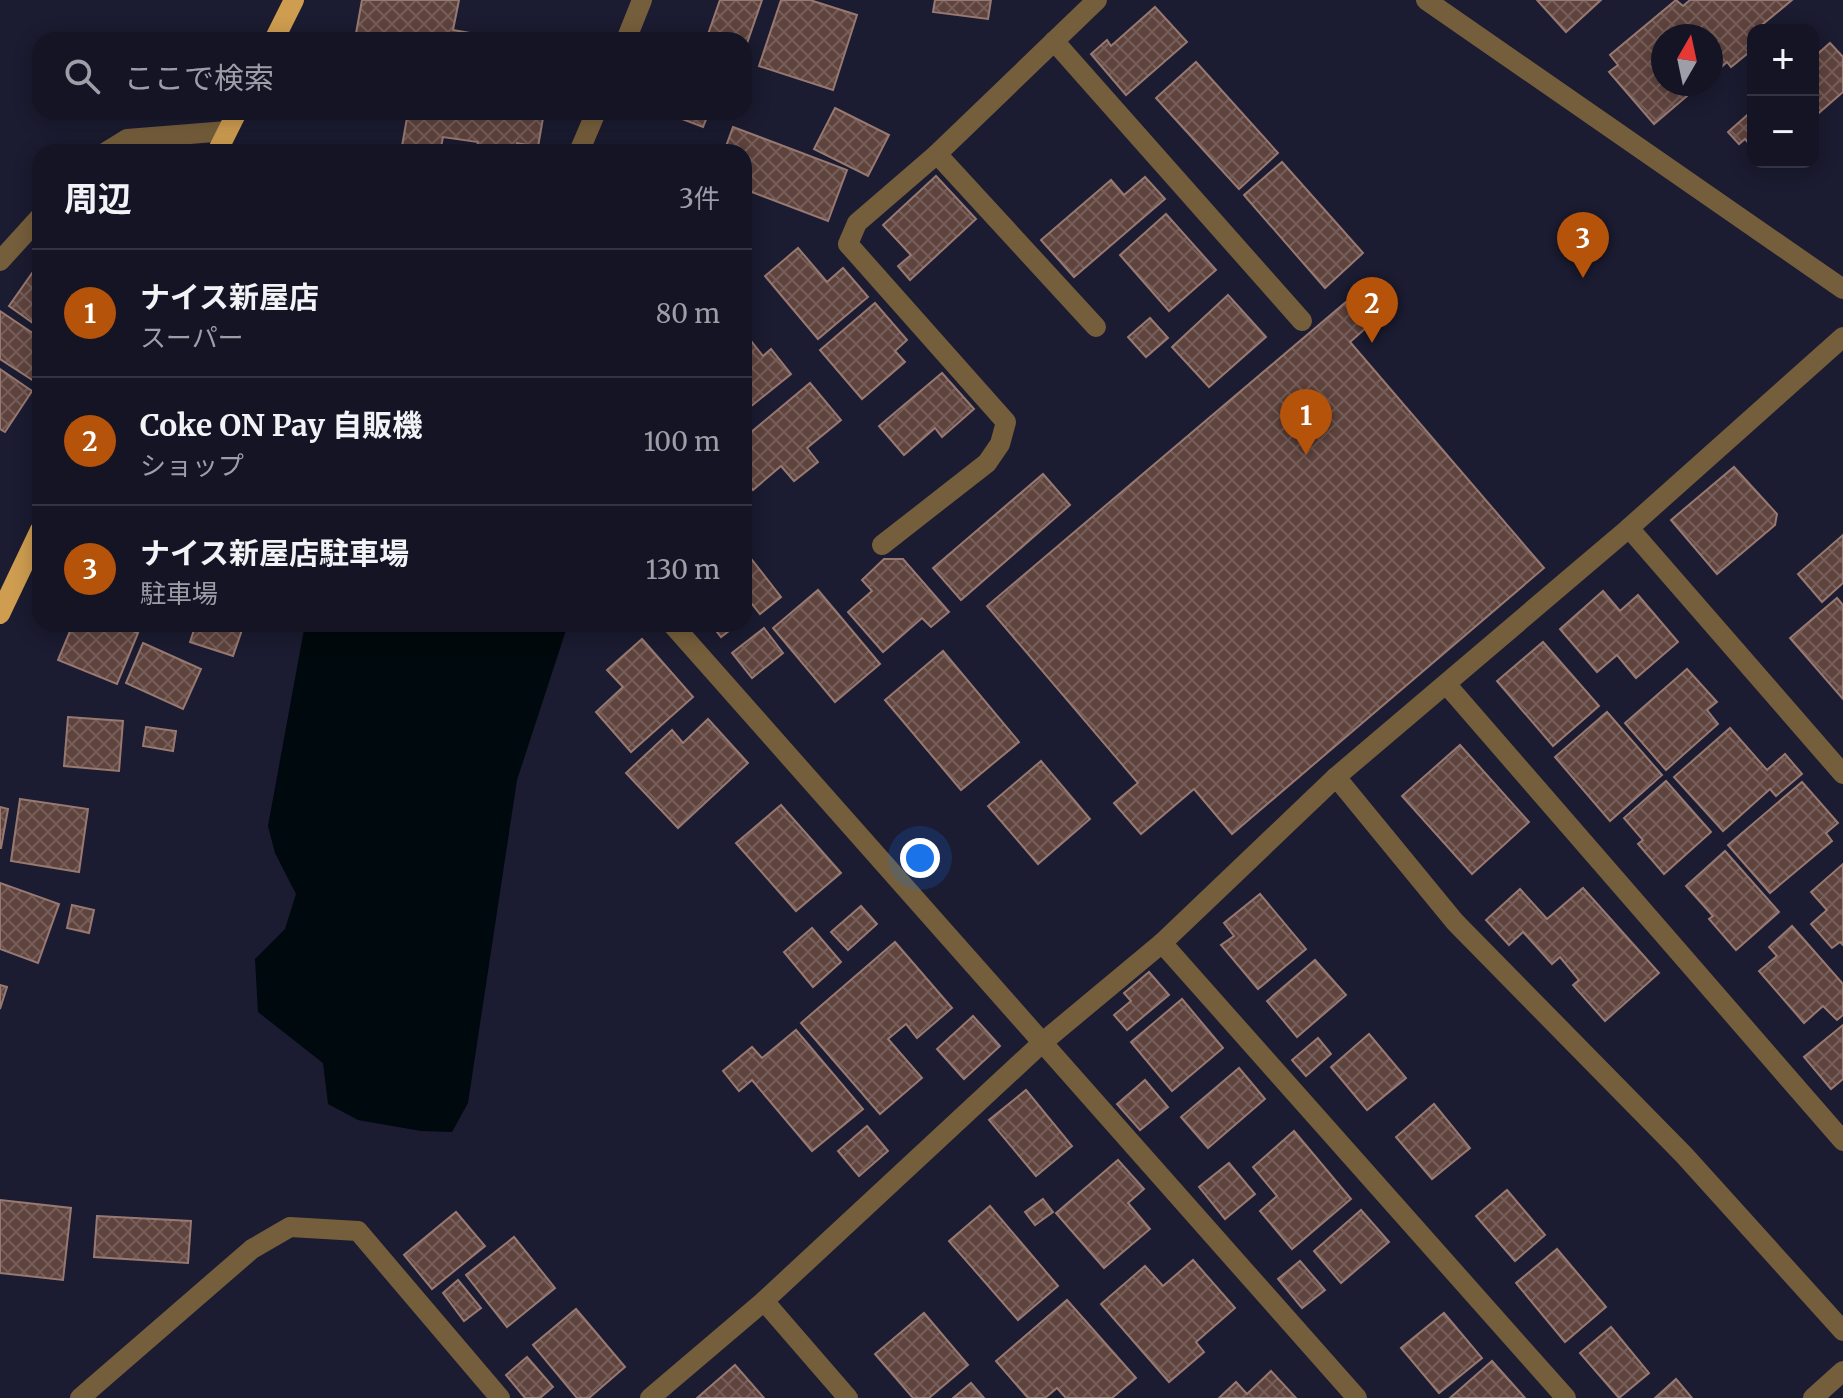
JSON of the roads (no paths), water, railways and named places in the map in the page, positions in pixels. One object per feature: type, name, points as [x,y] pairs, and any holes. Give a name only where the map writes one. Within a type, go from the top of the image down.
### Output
[{"type":"main road","points":[[278,32],[294,0]]},
{"type":"main road","points":[[221,144],[233,120]]},
{"type":"main road","points":[[0,614],[32,547]]},
{"type":"street","points":[[629,32],[642,0]]},
{"type":"street","points":[[882,545],[987,463],[1000,444],[1006,422],[848,244],[857,223],[937,154],[1097,0]]},
{"type":"street","points":[[1426,0],[1843,289]]},
{"type":"street","points":[[1054,41],[1302,321]]},
{"type":"street","points":[[582,144],[593,120]]},
{"type":"street","points":[[119,144],[127,139],[227,131]]},
{"type":"street","points":[[937,154],[1096,327]]},
{"type":"street","points":[[0,261],[32,226]]},
{"type":"street","points":[[650,1398],[764,1301],[1043,1042],[1162,943],[1336,777],[1629,528],[1843,337]]},
{"type":"street","points":[[1629,528],[1843,774]]},
{"type":"street","points":[[679,632],[1357,1398]]},
{"type":"street","points":[[1447,685],[1843,1141]]},
{"type":"street","points":[[1336,777],[1455,922],[1684,1155],[1843,1331]]},
{"type":"street","points":[[1162,943],[1566,1398]]},
{"type":"street","points":[[80,1398],[252,1249],[290,1227],[358,1231],[500,1398]]},
{"type":"street","points":[[764,1301],[848,1398]]},
{"type":"street","points":[[1813,1398],[1843,1371]]},
{"type":"place","name":"ナイス新屋店駐車場","points":[[1583,278]]},
{"type":"place","name":"Coke ON Pay 自販機","points":[[1372,343]]},
{"type":"place","name":"ナイス新屋店","points":[[1306,455]]}]
